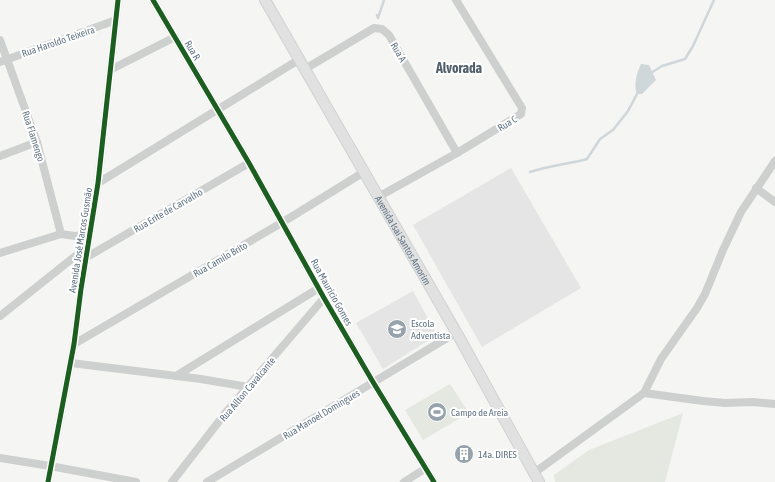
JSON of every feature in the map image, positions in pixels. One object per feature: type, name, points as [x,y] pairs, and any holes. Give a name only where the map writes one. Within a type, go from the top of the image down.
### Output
[{"type":"main road","name":"Avenida Isai Santos Amorim","points":[[265,0],[457,332],[539,482]]},
{"type":"street","name":"Avenida José Marcos Gusmão","points":[[48,482],[50,466],[72,363],[80,294],[98,183],[118,0]]},
{"type":"street","name":"Rua R","points":[[153,0],[218,110]]},
{"type":"street","name":"Rua C","points":[[378,197],[519,116],[522,111],[522,108],[456,0]]},
{"type":"street","name":"Rua Haroldo Teixeira","points":[[4,61],[116,20]]},
{"type":"street","name":"Rua A","points":[[305,69],[374,28],[382,29],[389,35],[457,153]]},
{"type":"street","points":[[110,70],[175,37]]},
{"type":"street","name":"Rua Flamengo","points":[[0,40],[4,61],[37,142],[61,234]]},
{"type":"street","points":[[98,183],[300,59]]},
{"type":"street","name":"Rua Maurício Gomes","points":[[218,110],[283,222],[324,298],[434,482]]},
{"type":"street","points":[[0,156],[37,142]]},
{"type":"street","points":[[534,472],[644,393],[661,359],[697,308],[705,294],[734,225],[756,188],[775,161]]},
{"type":"street","name":"Rua Erite de Carvalho","points":[[87,257],[249,163]]},
{"type":"street","name":"Rua Camilo Brito","points":[[74,344],[283,222],[364,172]]},
{"type":"street","points":[[756,188],[775,202]]},
{"type":"street","points":[[0,253],[61,234],[75,236],[90,234]]},
{"type":"street","points":[[0,316],[88,246]]},
{"type":"street","points":[[176,376],[319,288]]},
{"type":"street","name":"Rua Aílton Cavalcante","points":[[172,482],[248,387],[324,298]]},
{"type":"street","name":"Rua Manoel Domingues","points":[[207,482],[457,332]]},
{"type":"street","points":[[72,363],[248,387]]},
{"type":"street","points":[[644,393],[697,401],[725,403],[774,403]]},
{"type":"street","points":[[0,458],[136,482]]},
{"type":"street","points":[[404,482],[426,468]]},
{"type":"shaded area","points":[[641,64],[649,65],[656,80],[642,94],[637,94],[635,82]]},
{"type":"shaded area","points":[[511,168],[581,288],[482,347],[413,225]]},
{"type":"shaded area","name":"Escola Adventista","points":[[413,291],[437,335],[383,369],[356,323]]},
{"type":"shaded area","name":"Campo de Areia","points":[[450,384],[469,413],[423,440],[405,410]]},
{"type":"shaded area","points":[[683,413],[665,482],[555,482],[554,475],[589,450]]},
{"type":"waterway","points":[[377,15],[378,18],[384,0]]},
{"type":"waterway","points":[[651,73],[662,66],[685,59],[693,46],[714,0]]},
{"type":"waterway","points":[[530,172],[587,159],[600,139],[613,130],[628,111],[638,92]]},
{"type":"cycle path","points":[[48,482],[74,344],[98,183],[118,0]]},
{"type":"cycle path","points":[[153,0],[249,163],[324,298],[434,482]]},
{"type":"place","name":"Escola Adventista","points":[[397,329]]},
{"type":"place","name":"Campo de Areia","points":[[437,412]]},
{"type":"place","name":"14a. DIRES","points":[[464,454]]},
{"type":"district","name":"Alvorada","points":[[459,68]]}]
